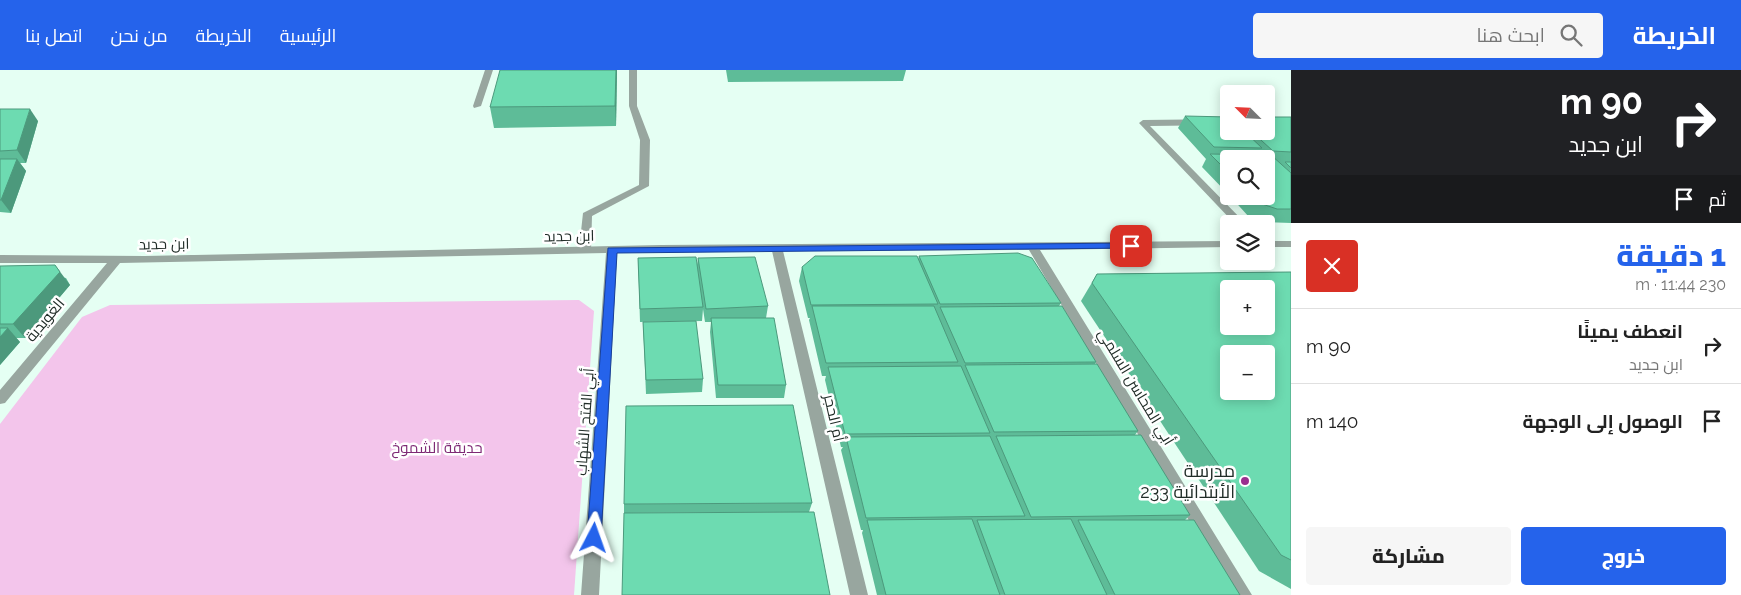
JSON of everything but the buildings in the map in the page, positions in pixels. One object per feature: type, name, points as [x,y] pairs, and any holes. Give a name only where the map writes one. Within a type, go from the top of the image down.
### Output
[{"type":"street","points":[[477,106],[489,70]]},
{"type":"street","points":[[585,250],[587,215],[644,186],[645,140],[633,106],[633,70]]},
{"type":"street","points":[[1220,122],[1143,123],[1232,215]]},
{"type":"street","name":"ابن جديد","points":[[0,259],[116,260],[585,250],[1033,248],[1220,244]]},
{"type":"street","points":[[1275,244],[1291,244]]},
{"type":"street","name":"أبي المحاسن السلمي","points":[[1033,248],[1243,595]]},
{"type":"street","name":"أم الحجر","points":[[777,249],[859,595]]},
{"type":"street","name":"أبي الفتح الشهاب","points":[[590,595],[612,250]]},
{"type":"street","name":"الغويدية","points":[[0,399],[116,260]]},
{"type":"green space","name":"حديقة الشموخ","points":[[579,300],[594,311],[574,595],[0,595],[0,424],[82,317],[110,305]]},
{"type":"place","name":"مدرسة الأبتدائية 233","points":[[1245,481]]},
{"type":"route","points":[[594,538],[612,250],[1131,246]]}]
